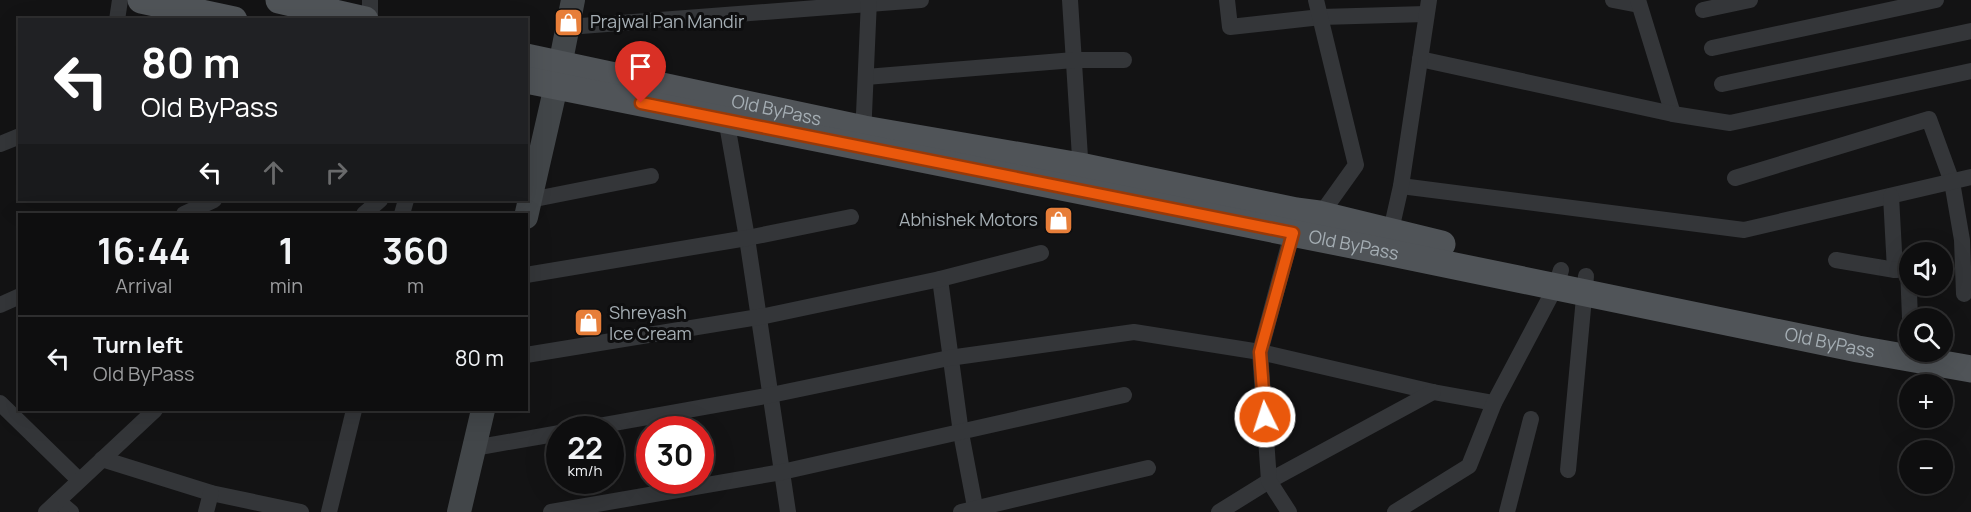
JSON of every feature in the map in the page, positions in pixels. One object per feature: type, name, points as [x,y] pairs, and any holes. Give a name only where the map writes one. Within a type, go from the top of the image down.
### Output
[{"type":"main road","points":[[279,0],[356,18]]},
{"type":"main road","points":[[528,205],[573,0]]},
{"type":"main road","points":[[146,1],[225,18]]},
{"type":"main road","name":"Old ByPass","points":[[528,58],[558,75],[863,138],[1304,224],[1971,369]]},
{"type":"main road","name":"Old ByPass","points":[[528,80],[558,75]]},
{"type":"main road","name":"Old ByPass","points":[[1572,281],[1812,327],[1899,339]]},
{"type":"main road","points":[[1953,348],[1971,350]]},
{"type":"main road","points":[[459,512],[483,411]]},
{"type":"street","points":[[117,18],[120,0]]},
{"type":"street","points":[[370,0],[370,18]]},
{"type":"street","points":[[568,27],[869,2],[921,0]]},
{"type":"street","points":[[1070,0],[1081,179]]},
{"type":"street","points":[[1227,0],[1230,27],[1428,7],[1401,186],[1388,242]]},
{"type":"street","points":[[1289,512],[1269,481],[1260,352],[1304,224],[1356,165],[1316,0]]},
{"type":"street","points":[[1613,0],[1639,3],[1673,114]]},
{"type":"street","points":[[1703,10],[1750,0]]},
{"type":"street","points":[[1712,48],[1936,0]]},
{"type":"street","points":[[863,138],[869,2]]},
{"type":"street","points":[[1722,84],[1971,31]]},
{"type":"street","points":[[1420,59],[1673,114],[1730,123],[1971,71]]},
{"type":"street","points":[[866,77],[1074,60],[1124,60]]},
{"type":"street","points":[[724,110],[747,238],[788,512]]},
{"type":"street","points":[[1735,178],[1929,119],[1952,183],[1967,239],[1964,294]]},
{"type":"street","points":[[0,144],[18,137]]},
{"type":"street","points":[[528,205],[651,176]]},
{"type":"street","points":[[1401,186],[1744,230],[1971,177]]},
{"type":"street","points":[[1891,196],[1895,270]]},
{"type":"street","points":[[186,213],[212,201]]},
{"type":"street","points":[[365,213],[379,201]]},
{"type":"street","points":[[528,275],[747,238],[851,217]]},
{"type":"street","points":[[528,355],[758,317],[940,279],[1041,254]]},
{"type":"street","points":[[1836,260],[1895,270],[1908,268],[1910,308]]},
{"type":"street","points":[[940,279],[971,511],[1148,468]]},
{"type":"street","points":[[1395,512],[1469,466],[1494,403],[1572,281]]},
{"type":"street","points":[[1568,470],[1572,281]]},
{"type":"street","points":[[0,305],[18,297]]},
{"type":"street","points":[[624,421],[771,395],[949,358],[1134,332],[1260,352],[1433,392],[1494,403]]},
{"type":"street","points":[[1219,512],[1269,481],[1433,392]]},
{"type":"street","points":[[551,512],[782,472],[1124,395]]},
{"type":"street","points":[[0,404],[80,480]]},
{"type":"street","points":[[58,508],[80,480],[154,411]]},
{"type":"street","points":[[329,512],[354,411]]},
{"type":"street","points":[[1507,512],[1531,419]]},
{"type":"street","points":[[474,448],[546,435]]},
{"type":"street","points":[[102,459],[211,493],[301,512]]},
{"type":"street","points":[[206,512],[211,493]]},
{"type":"place","name":"Prajwal Pan Mandir","points":[[569,22]]},
{"type":"place","name":"Abhishek Motors","points":[[1059,220]]},
{"type":"place","name":"Shreyash Ice Cream","points":[[588,323]]},
{"type":"route","points":[[641,103],[1293,233],[1260,352],[1265,417]]}]
